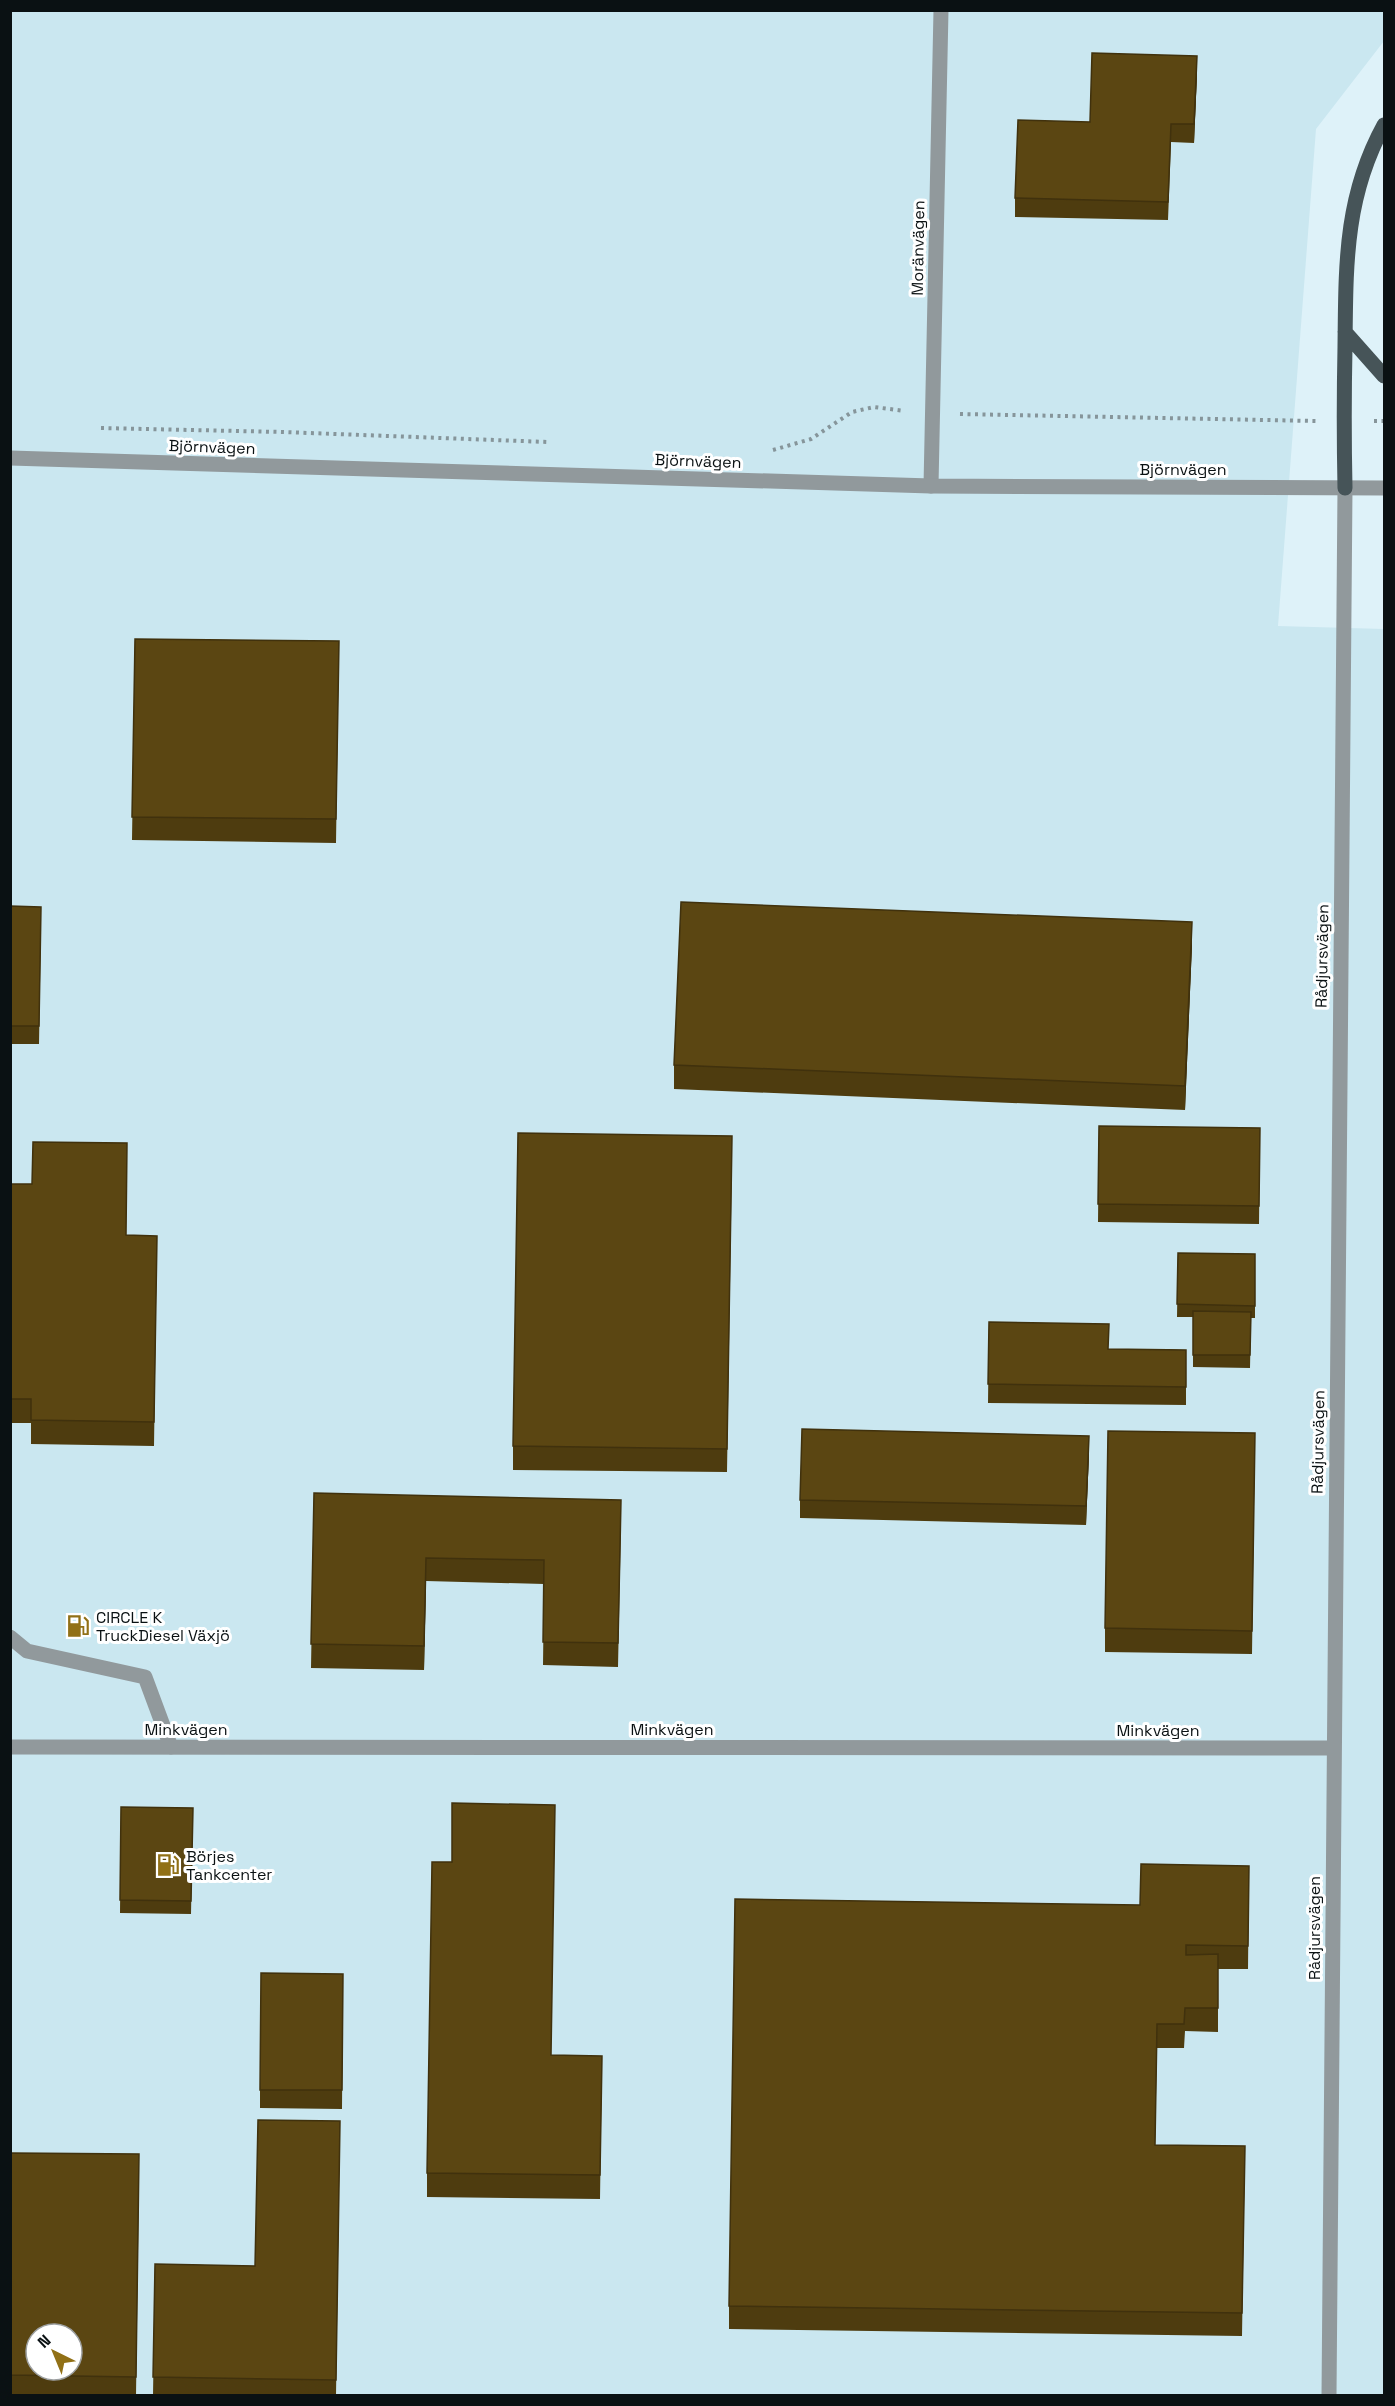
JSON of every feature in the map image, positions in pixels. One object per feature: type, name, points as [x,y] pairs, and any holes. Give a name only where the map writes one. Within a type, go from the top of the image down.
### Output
[{"type":"main road","points":[[1345,488],[1346,252],[1355,200],[1373,146],[1384,125]]},
{"type":"main road","points":[[1345,332],[1384,376]]},
{"type":"street","name":"Moränvägen","points":[[932,486],[941,10]]},
{"type":"street","name":"Björnvägen","points":[[10,459],[932,486],[1384,488]]},
{"type":"street","name":"Rådjursvägen","points":[[1329,2396],[1345,488]]},
{"type":"street","points":[[10,1637],[27,1651],[145,1677],[171,1747]]},
{"type":"street","name":"Minkvägen","points":[[10,1747],[1333,1748]]},
{"type":"path","points":[[772,450],[811,439],[852,412],[874,407],[933,414],[1384,421]]},
{"type":"path","points":[[94,428],[558,442]]},
{"type":"shaded area","points":[[11,11],[1384,11],[1384,41],[1316,129],[1278,626],[1384,629],[1384,2395],[11,2396]]},
{"type":"building","points":[[1092,53],[1197,56],[1194,124],[1171,124],[1168,202],[1015,198],[1018,120],[1090,122]]},
{"type":"building","points":[[135,639],[339,641],[336,819],[132,817]]},
{"type":"building","points":[[681,902],[1192,922],[1185,1086],[674,1065]]},
{"type":"building","points":[[10,906],[41,907],[39,1026],[10,1026]]},
{"type":"building","points":[[1099,1126],[1260,1128],[1259,1206],[1098,1204]]},
{"type":"building","points":[[518,1133],[732,1136],[727,1449],[513,1446]]},
{"type":"building","points":[[33,1142],[127,1143],[126,1235],[157,1236],[154,1422],[31,1420],[31,1399],[10,1399],[10,1184],[32,1184]]},
{"type":"building","points":[[1178,1253],[1255,1254],[1255,1306],[1177,1304]]},
{"type":"building","points":[[1193,1311],[1251,1312],[1250,1355],[1193,1355]]},
{"type":"building","points":[[989,1322],[1109,1324],[1108,1349],[1186,1350],[1186,1387],[988,1384]]},
{"type":"building","points":[[802,1429],[1089,1436],[1086,1506],[800,1500]]},
{"type":"building","points":[[1108,1431],[1255,1433],[1252,1631],[1105,1628]]},
{"type":"building","points":[[314,1493],[621,1500],[618,1643],[543,1642],[544,1560],[426,1558],[424,1646],[311,1644]]},
{"type":"building","points":[[452,1803],[555,1805],[551,2055],[602,2056],[600,2175],[427,2173],[432,1862],[452,1862]]},
{"type":"building","points":[[121,1807],[193,1808],[191,1901],[120,1900]]},
{"type":"building","points":[[1141,1864],[1249,1866],[1248,1946],[1186,1945],[1186,1955],[1218,1954],[1218,2008],[1185,2008],[1184,2024],[1157,2024],[1155,2145],[1245,2146],[1242,2313],[729,2306],[735,1899],[1140,1905]]},
{"type":"building","points":[[261,1973],[343,1974],[342,2090],[260,2090]]},
{"type":"building","points":[[258,2120],[340,2121],[336,2380],[153,2377],[155,2264],[255,2266]]},
{"type":"building","points":[[11,2153],[139,2154],[136,2377],[84,2376],[84,2322],[24,2322],[24,2375],[10,2375]]},
{"type":"place","name":"CIRCLE K TruckDiesel Växjö","points":[[78,1626]]},
{"type":"place","name":"Börjes Tankcenter","points":[[168,1865]]}]
